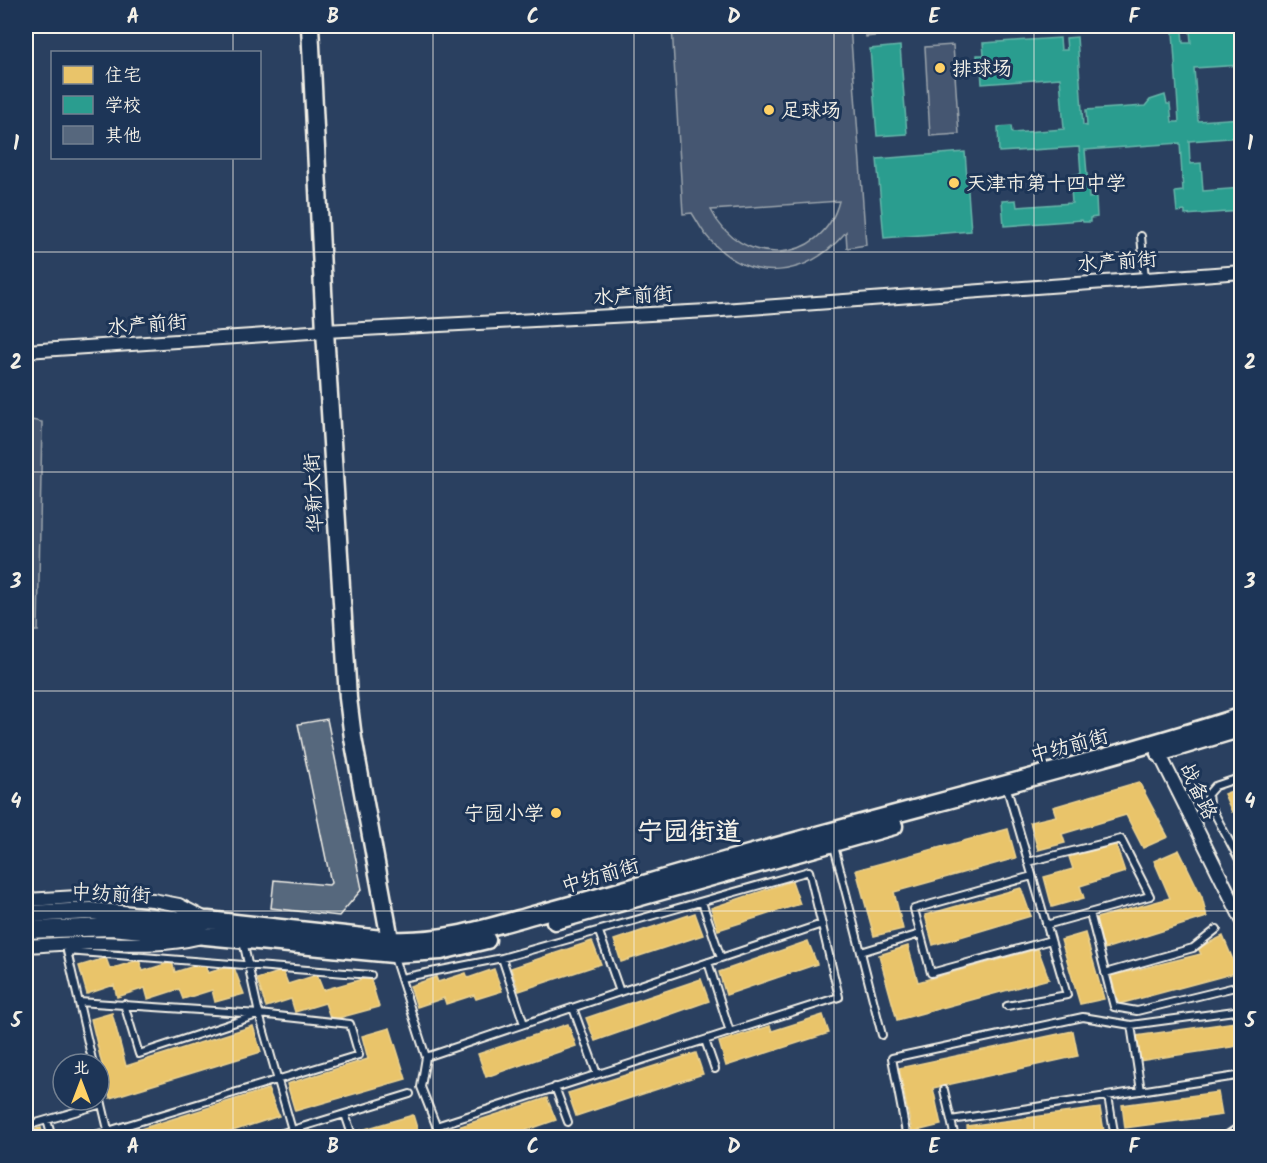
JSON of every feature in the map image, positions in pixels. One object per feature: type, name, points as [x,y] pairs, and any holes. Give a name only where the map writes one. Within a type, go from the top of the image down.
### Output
[{"type":"street","name":"华新大街","points":[[310,26],[325,331],[348,698],[353,738],[392,947]]},
{"type":"street","name":"水产前街","points":[[26,351],[325,331],[708,311],[1242,272]]},
{"type":"street","name":"中纺前街","points":[[26,914],[91,911],[184,920],[208,920],[392,947],[468,933],[1007,789],[1157,748],[1242,716]]},
{"type":"street","points":[[1157,748],[1242,728]]},
{"type":"street","name":"战备路","points":[[1157,748],[1242,920]]},
{"type":"street","points":[[26,900],[95,896],[153,900],[179,905],[208,920]]},
{"type":"street","points":[[26,930],[111,927],[243,940],[392,947]]},
{"type":"street","points":[[26,946],[84,943],[175,944],[205,936]]},
{"type":"lane","points":[[1141,236],[1145,278]]},
{"type":"lane","points":[[1242,777],[1215,786],[1208,794],[1209,803],[1242,865]]},
{"type":"lane","points":[[1007,789],[1067,995],[1007,1006]]},
{"type":"lane","points":[[831,836],[882,1035]]},
{"type":"lane","points":[[1028,862],[1121,839],[1150,896],[1046,925]]},
{"type":"lane","points":[[401,978],[502,958],[809,871],[822,924],[839,997],[436,1126]]},
{"type":"lane","points":[[1032,876],[914,909],[931,973],[1051,940]]},
{"type":"lane","points":[[702,902],[721,958]]},
{"type":"lane","points":[[1090,913],[1114,1007],[1137,1011],[1235,987]]},
{"type":"lane","points":[[426,1057],[822,924]]},
{"type":"lane","points":[[1105,973],[1193,948],[1217,928]]},
{"type":"lane","points":[[599,932],[620,992]]},
{"type":"lane","points":[[861,952],[920,934]]},
{"type":"lane","points":[[243,940],[259,1014],[292,1130]]},
{"type":"lane","points":[[392,947],[426,1057],[421,1087],[441,1137]]},
{"type":"lane","points":[[90,1052],[67,951],[371,975]]},
{"type":"lane","points":[[502,958],[524,1024]]},
{"type":"lane","points":[[708,962],[730,1032]]},
{"type":"lane","points":[[79,1002],[259,1014],[350,1024],[359,1055],[109,1134],[86,1137]]},
{"type":"lane","points":[[124,1004],[138,1054],[259,1014]]},
{"type":"lane","points":[[573,1008],[597,1074]]},
{"type":"lane","points":[[907,1137],[892,1058],[1083,1017],[1131,1025],[1242,1010]]},
{"type":"lane","points":[[1131,1025],[1141,1091]]},
{"type":"lane","points":[[705,1040],[715,1070]]},
{"type":"lane","points":[[951,1120],[1242,1077]]},
{"type":"lane","points":[[555,1087],[568,1122]]},
{"type":"lane","points":[[945,1090],[955,1137]]},
{"type":"lane","points":[[266,1137],[410,1094]]},
{"type":"lane","points":[[1108,1096],[1115,1137]]},
{"type":"lane","points":[[26,1126],[74,1112]]},
{"type":"lane","points":[[104,1112],[109,1134]]},
{"type":"lane","points":[[345,1114],[353,1137]]},
{"type":"lane","points":[[47,1120],[52,1137]]},
{"type":"lane","points":[[1223,1137],[1242,1125]]},
{"type":"shaded area","name":"足球场","points":[[672,26],[850,26],[866,245],[847,248],[846,232],[815,259],[780,270],[761,270],[726,255],[707,237],[692,213],[683,214]],"holes":[[[839,201],[830,223],[816,238],[798,248],[779,252],[759,250],[740,242],[724,229],[711,210]]]},
{"type":"shaded area","points":[[865,26],[882,26],[882,35],[866,37]]},
{"type":"shaded area","points":[[953,45],[959,134],[930,136],[925,47]]},
{"type":"shaded area","points":[[26,419],[42,422],[38,631],[26,631]]},
{"type":"building: 住宅","points":[[1139,782],[1168,837],[1143,848],[1126,815],[1062,834],[1065,843],[1038,850],[1030,822],[1056,816],[1053,807]]},
{"type":"building: 住宅","points":[[1242,787],[1242,805],[1236,807],[1237,810],[1232,812],[1224,794]]},
{"type":"building: 住宅","points":[[1008,829],[1016,858],[894,892],[903,929],[874,936],[856,870]]},
{"type":"building: 住宅","points":[[1116,845],[1125,872],[1080,886],[1084,898],[1052,907],[1044,877],[1073,869],[1069,857]]},
{"type":"building: 住宅","points":[[1179,850],[1202,897],[1207,917],[1104,949],[1096,918],[1170,898],[1154,861]]},
{"type":"building: 住宅","points":[[792,881],[800,904],[718,930],[711,908]]},
{"type":"building: 住宅","points":[[1021,888],[1031,916],[933,945],[925,915]]},
{"type":"building: 住宅","points":[[695,913],[703,935],[621,962],[614,940]]},
{"type":"building: 住宅","points":[[1085,933],[1104,999],[1080,1004],[1061,940]]},
{"type":"building: 住宅","points":[[1223,936],[1233,960],[1235,973],[1119,1004],[1111,976],[1201,954],[1198,948]]},
{"type":"building: 住宅","points":[[592,941],[601,964],[519,991],[511,968]]},
{"type":"building: 住宅","points":[[808,941],[817,964],[726,995],[719,972]]},
{"type":"building: 住宅","points":[[908,946],[918,982],[1038,949],[1049,979],[897,1020],[879,955]]},
{"type":"building: 住宅","points":[[106,958],[110,969],[139,960],[143,971],[172,962],[175,972],[204,963],[208,973],[233,965],[244,994],[215,1002],[212,990],[183,999],[179,989],[148,999],[145,988],[117,997],[114,985],[87,994],[79,966]]},
{"type":"building: 住宅","points":[[494,969],[502,991],[476,999],[474,995],[446,1004],[444,998],[417,1007],[410,986],[436,977],[438,982],[466,973],[468,978]]},
{"type":"building: 住宅","points":[[283,971],[288,984],[317,975],[323,990],[370,977],[379,1007],[331,1020],[325,1003],[295,1012],[291,999],[266,1007],[257,979]]},
{"type":"building: 住宅","points":[[701,979],[709,1001],[595,1041],[586,1018]]},
{"type":"building: 住宅","points":[[112,1013],[126,1066],[253,1026],[261,1052],[111,1098],[111,1052],[99,1052],[91,1019]]},
{"type":"building: 住宅","points":[[823,1015],[829,1033],[726,1066],[719,1042],[770,1026],[772,1031]]},
{"type":"building: 住宅","points":[[1242,1021],[1242,1048],[1238,1046],[1139,1061],[1136,1036]]},
{"type":"building: 住宅","points":[[568,1024],[576,1046],[486,1077],[478,1054]]},
{"type":"building: 住宅","points":[[390,1028],[406,1079],[295,1111],[287,1084],[368,1059],[362,1036]]},
{"type":"building: 住宅","points":[[1073,1031],[1078,1056],[933,1088],[941,1125],[912,1132],[899,1068]]},
{"type":"building: 住宅","points":[[696,1053],[703,1074],[576,1116],[568,1093]]},
{"type":"building: 住宅","points":[[268,1089],[279,1116],[211,1138],[119,1138],[118,1136]]},
{"type":"building: 住宅","points":[[1218,1092],[1222,1115],[1125,1128],[1122,1105]]},
{"type":"building: 住宅","points":[[547,1098],[556,1120],[504,1138],[461,1138],[458,1127]]},
{"type":"building: 住宅","points":[[1100,1108],[1104,1131],[1057,1138],[968,1138],[967,1126]]},
{"type":"building: 住宅","points":[[413,1115],[420,1138],[360,1138],[358,1131]]},
{"type":"building: 住宅","points":[[41,1128],[44,1138],[26,1138],[26,1132]]},
{"type":"building: 学校","points":[[1242,27],[1242,65],[1194,68],[1198,121],[1242,118],[1242,137],[1189,141],[1190,164],[1201,163],[1203,191],[1242,188],[1242,211],[1185,215],[1185,211],[1177,212],[1175,192],[1183,191],[1180,143],[1085,150],[1089,198],[1096,197],[1097,217],[1090,218],[1090,222],[1082,220],[1004,226],[1002,201],[1016,200],[1017,207],[1072,203],[1070,175],[1081,174],[1079,147],[999,152],[998,127],[1011,126],[1012,133],[1064,129],[1060,78],[982,84],[977,55],[984,55],[983,43],[1060,38],[1061,50],[1067,50],[1066,38],[1077,37],[1083,125],[1087,126],[1086,110],[1145,106],[1150,100],[1165,95],[1167,104],[1170,104],[1172,122],[1179,122],[1173,32],[1182,31],[1183,43],[1191,43],[1190,30]]},
{"type":"building: 学校","points":[[900,46],[907,134],[877,136],[870,49]]},
{"type":"building: 学校","points":[[965,152],[971,231],[884,238],[877,159]]},
{"type":"building: 其他","points":[[327,719],[362,889],[339,916],[271,908],[274,880],[329,885],[331,883],[298,724]]},
{"type":"place","name":"排球场","points":[[940,68]]},
{"type":"place","name":"足球场","points":[[769,110]]},
{"type":"place","name":"天津市第十四中学","points":[[954,183]]},
{"type":"place","name":"宁园小学","points":[[556,813]]},
{"type":"district","name":"宁园街道","points":[[689,831]]}]
